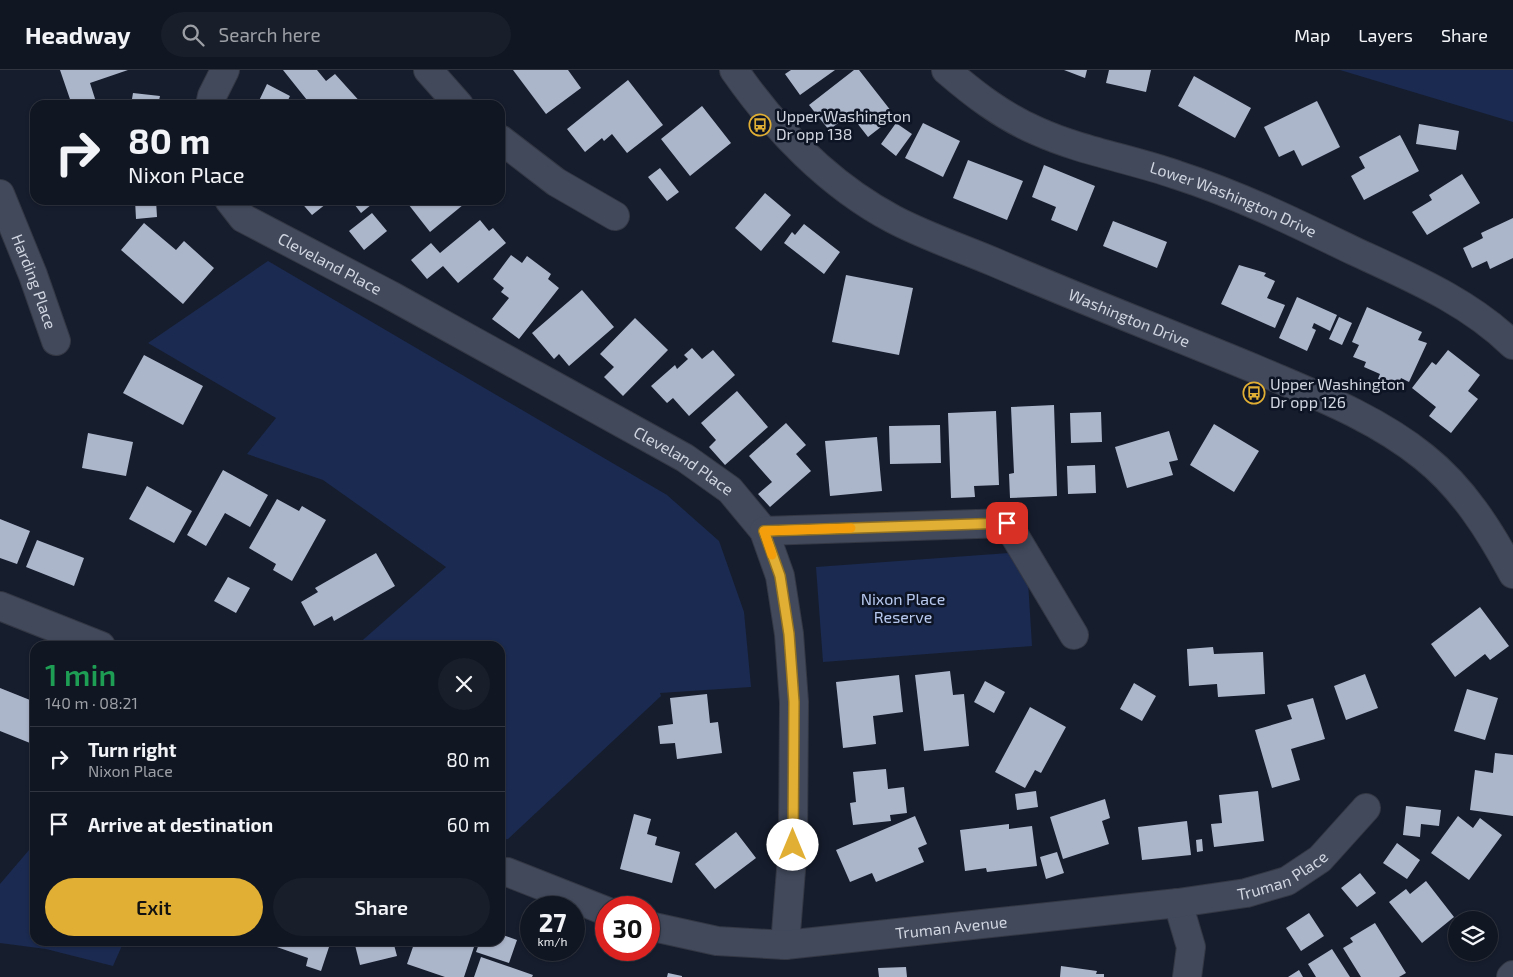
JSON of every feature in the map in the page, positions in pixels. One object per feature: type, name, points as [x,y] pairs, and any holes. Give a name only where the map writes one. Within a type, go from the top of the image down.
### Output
[{"type":"street","points":[[211,100],[225,70]]},
{"type":"street","points":[[428,70],[455,100]]},
{"type":"street","name":"Washington Drive","points":[[734,70],[779,128],[806,155],[844,187],[893,219],[1277,378],[1352,412],[1394,435],[1426,458],[1458,488],[1483,522],[1513,574]]},
{"type":"street","name":"Lower Washington Drive","points":[[946,70],[976,96],[1007,116],[1037,131],[1067,143],[1216,188],[1267,209],[1418,281],[1459,303],[1500,332],[1513,345]]},
{"type":"street","points":[[505,143],[556,182],[615,216]]},
{"type":"street","name":"Harding Place","points":[[0,194],[33,275],[56,341]]},
{"type":"street","name":"Cleveland Place","points":[[233,205],[244,218],[390,295],[685,458],[730,490],[764,531],[780,576],[789,634],[794,702],[793,845],[785,945]]},
{"type":"street","points":[[764,531],[1007,523],[1074,635]]},
{"type":"street","points":[[0,606],[88,641]]},
{"type":"street","name":"Truman Place","points":[[1178,903],[1246,893],[1287,881],[1320,859],[1366,808]]},
{"type":"street","points":[[507,872],[595,907]]},
{"type":"street","points":[[1178,903],[1191,946],[1187,977]]},
{"type":"street","name":"Truman Avenue","points":[[660,928],[717,941],[785,945],[1178,903]]},
{"type":"green space","points":[[1340,70],[1513,70],[1513,122]]},
{"type":"green space","points":[[268,261],[667,495],[719,541],[744,612],[751,687],[660,693],[661,696],[508,839],[505,839],[505,641],[362,641],[446,567],[323,480],[247,454],[276,418],[148,343]]},
{"type":"green space","name":"Nixon Place Reserve","points":[[1009,553],[1028,581],[1032,646],[823,662],[816,567]]},
{"type":"green space","points":[[30,849],[30,946],[122,946],[113,966],[46,949],[0,943],[0,884]]},
{"type":"building","points":[[60,70],[128,70],[90,83],[95,100],[70,100]]},
{"type":"building","points":[[283,70],[317,70],[326,81],[335,74],[358,100],[307,100]]},
{"type":"building","points":[[513,70],[568,70],[581,88],[546,114]]},
{"type":"building","points":[[791,70],[835,70],[800,95],[785,74]]},
{"type":"building","points":[[854,70],[859,70],[895,116],[868,137],[850,114],[829,130],[809,105]]},
{"type":"building","points":[[1064,70],[1087,70],[1085,78]]},
{"type":"building","points":[[1109,70],[1151,70],[1146,92],[1106,83]]},
{"type":"building","points":[[1194,76],[1251,108],[1235,138],[1178,106]]},
{"type":"building","points":[[628,80],[663,125],[627,153],[612,134],[604,141],[602,138],[585,152],[567,129]]},
{"type":"building","points":[[267,84],[290,96],[288,100],[259,100]]},
{"type":"building","points":[[133,93],[160,96],[159,100],[132,100]]},
{"type":"building","points":[[1317,101],[1340,147],[1302,166],[1294,150],[1279,157],[1264,127]]},
{"type":"building","points":[[702,106],[731,143],[690,176],[661,139]]},
{"type":"building","points":[[896,123],[912,134],[896,156],[881,144]]},
{"type":"building","points":[[923,123],[960,141],[943,177],[905,158]]},
{"type":"building","points":[[1419,124],[1459,131],[1456,150],[1416,144]]},
{"type":"building","points":[[1400,135],[1419,171],[1364,200],[1351,176],[1365,168],[1359,157]]},
{"type":"building","points":[[968,160],[1023,181],[1007,220],[953,198]]},
{"type":"building","points":[[1044,165],[1095,186],[1077,231],[1051,220],[1056,207],[1032,197]]},
{"type":"building","points":[[660,168],[679,192],[667,201],[648,177]]},
{"type":"building","points":[[1462,174],[1480,203],[1427,235],[1412,212],[1432,200],[1429,195]]},
{"type":"building","points":[[765,193],[791,215],[761,251],[735,228]]},
{"type":"building","points":[[135,205],[156,205],[157,217],[136,219]]},
{"type":"building","points":[[303,205],[325,205],[312,215]]},
{"type":"building","points":[[355,205],[371,205],[361,213]]},
{"type":"building","points":[[409,205],[463,205],[430,232]]},
{"type":"building","points":[[372,213],[387,231],[364,250],[349,231]]},
{"type":"building","points":[[1513,218],[1513,258],[1490,269],[1487,261],[1472,268],[1463,248],[1483,238],[1481,233]]},
{"type":"building","points":[[480,220],[489,231],[493,228],[506,243],[458,283],[443,266],[427,279],[411,260],[431,243],[440,253]]},
{"type":"building","points":[[1113,221],[1167,242],[1157,268],[1103,246]]},
{"type":"building","points":[[144,223],[176,250],[184,241],[214,268],[183,304],[121,250]]},
{"type":"building","points":[[804,224],[840,252],[824,274],[784,243],[792,232],[795,235]]},
{"type":"building","points":[[511,255],[522,263],[527,256],[551,274],[548,279],[559,288],[519,339],[492,319],[509,298],[501,292],[504,288],[493,279]]},
{"type":"building","points":[[1239,265],[1266,273],[1264,276],[1275,281],[1267,298],[1285,305],[1275,328],[1221,304]]},
{"type":"building","points":[[846,275],[913,288],[899,355],[832,342]]},
{"type":"building","points":[[582,290],[614,327],[569,366],[559,354],[554,359],[532,333]]},
{"type":"building","points":[[1297,297],[1337,315],[1330,331],[1314,323],[1312,328],[1316,330],[1307,351],[1279,338]]},
{"type":"building","points":[[1367,307],[1422,332],[1418,340],[1427,343],[1409,382],[1401,378],[1397,388],[1378,379],[1380,374],[1364,367],[1366,362],[1353,357],[1359,345],[1352,342]]},
{"type":"building","points":[[1339,317],[1352,323],[1342,345],[1329,339]]},
{"type":"building","points":[[635,318],[668,350],[623,396],[604,377],[614,367],[600,354]]},
{"type":"building","points":[[692,348],[702,359],[713,350],[735,375],[689,416],[673,398],[667,403],[651,386],[675,365],[677,369],[688,359],[684,355]]},
{"type":"building","points":[[1448,350],[1480,375],[1468,391],[1478,399],[1451,433],[1429,416],[1436,407],[1412,388],[1432,362],[1436,365]]},
{"type":"building","points":[[144,355],[203,386],[183,425],[123,393]]},
{"type":"building","points":[[737,391],[768,427],[725,465],[709,447],[716,440],[701,423]]},
{"type":"building","points":[[1054,405],[1057,496],[1010,498],[1009,474],[1014,473],[1011,407]]},
{"type":"building","points":[[996,411],[999,485],[974,486],[975,497],[951,498],[948,413]]},
{"type":"building","points":[[1101,412],[1102,442],[1071,443],[1070,413]]},
{"type":"building","points":[[786,423],[806,445],[796,454],[811,471],[770,507],[758,494],[772,482],[749,456]]},
{"type":"building","points":[[1214,424],[1259,451],[1234,492],[1190,465]]},
{"type":"building","points":[[940,425],[941,463],[890,464],[889,426]]},
{"type":"building","points":[[1169,431],[1178,460],[1169,462],[1173,475],[1127,488],[1115,447]]},
{"type":"building","points":[[88,433],[133,442],[126,476],[82,468]]},
{"type":"building","points":[[877,437],[882,491],[830,496],[825,441]]},
{"type":"building","points":[[1095,465],[1096,493],[1068,494],[1067,466]]},
{"type":"building","points":[[223,470],[268,495],[250,527],[225,513],[206,546],[187,535]]},
{"type":"building","points":[[147,486],[192,511],[174,543],[129,519]]},
{"type":"building","points":[[277,499],[299,511],[302,506],[326,520],[292,581],[273,570],[276,564],[249,548]]},
{"type":"building","points":[[0,519],[30,531],[17,564],[0,558]]},
{"type":"building","points":[[37,540],[84,558],[74,586],[26,567]]},
{"type":"building","points":[[376,553],[395,586],[334,621],[332,616],[314,626],[301,602],[318,592],[315,588]]},
{"type":"building","points":[[228,577],[250,588],[236,613],[214,601]]},
{"type":"building","points":[[1480,607],[1509,646],[1490,660],[1485,654],[1455,677],[1431,644]]},
{"type":"building","points":[[1213,647],[1214,654],[1263,652],[1265,694],[1218,697],[1217,684],[1189,686],[1187,649]]},
{"type":"building","points":[[950,671],[953,695],[964,694],[969,746],[924,751],[915,675]]},
{"type":"building","points":[[1365,674],[1378,708],[1346,720],[1334,686]]},
{"type":"building","points":[[899,675],[903,712],[873,716],[876,744],[843,748],[836,682]]},
{"type":"building","points":[[985,681],[1005,692],[994,713],[974,702]]},
{"type":"building","points":[[1134,683],[1156,696],[1142,721],[1120,709]]},
{"type":"building","points":[[0,688],[30,700],[30,743],[0,731]]},
{"type":"building","points":[[1467,689],[1498,698],[1485,740],[1454,731]]},
{"type":"building","points":[[707,694],[710,723],[718,722],[722,753],[677,759],[675,743],[660,744],[658,726],[673,724],[670,698]]},
{"type":"building","points":[[1313,698],[1325,739],[1291,749],[1300,780],[1272,788],[1255,730],[1292,719],[1287,705]]},
{"type":"building","points":[[1030,707],[1066,727],[1041,773],[1035,770],[1025,788],[995,772]]},
{"type":"building","points":[[1495,753],[1513,755],[1513,816],[1470,810],[1475,770],[1493,773]]},
{"type":"building","points":[[886,769],[888,789],[904,787],[907,813],[890,815],[891,821],[853,825],[850,803],[856,802],[853,772]]},
{"type":"building","points":[[1036,791],[1038,807],[1017,810],[1015,794]]},
{"type":"building","points":[[1258,791],[1264,841],[1214,847],[1211,824],[1222,823],[1219,795]]},
{"type":"building","points":[[1105,799],[1110,818],[1102,821],[1109,844],[1063,859],[1050,817]]},
{"type":"building","points":[[1406,806],[1441,810],[1439,826],[1421,824],[1420,837],[1403,835]]},
{"type":"building","points":[[634,814],[651,819],[647,834],[657,837],[655,845],[680,852],[672,883],[620,869]]},
{"type":"building","points":[[915,816],[927,844],[918,848],[924,862],[876,882],[872,873],[850,882],[836,850]]},
{"type":"building","points":[[1458,816],[1473,828],[1480,818],[1502,835],[1469,880],[1431,853]]},
{"type":"building","points":[[1187,821],[1191,855],[1142,860],[1138,827]]},
{"type":"building","points":[[1009,824],[1009,829],[1032,826],[1037,866],[987,872],[986,868],[965,871],[960,830]]},
{"type":"building","points":[[736,832],[756,858],[715,889],[695,864]]},
{"type":"building","points":[[1202,839],[1203,851],[1197,852],[1196,840]]},
{"type":"building","points":[[1397,843],[1420,860],[1407,879],[1383,863]]},
{"type":"building","points":[[1057,852],[1064,873],[1046,879],[1040,857]]},
{"type":"building","points":[[1360,873],[1376,893],[1357,907],[1341,888]]},
{"type":"building","points":[[1426,881],[1449,911],[1448,922],[1422,943],[1389,902],[1406,889],[1410,894]]},
{"type":"building","points":[[1309,913],[1324,936],[1301,951],[1286,928]]},
{"type":"building","points":[[1375,923],[1406,973],[1399,977],[1361,977],[1343,948],[1353,942],[1350,938]]},
{"type":"building","points":[[505,936],[517,940],[509,963],[476,952],[478,946],[505,946]]},
{"type":"building","points":[[274,946],[329,946],[321,971],[306,966],[308,958]]},
{"type":"building","points":[[355,946],[394,946],[397,956],[360,965]]},
{"type":"building","points":[[413,946],[474,947],[464,977],[445,977],[407,964]]},
{"type":"building","points":[[1332,949],[1350,977],[1316,977],[1308,964]]},
{"type":"building","points":[[481,957],[533,975],[532,977],[474,977]]},
{"type":"building","points":[[1061,966],[1097,971],[1096,974],[1104,974],[1104,977],[1060,977]]},
{"type":"building","points":[[906,967],[907,977],[879,977],[878,968]]},
{"type":"building","points":[[1299,970],[1303,977],[1288,977]]},
{"type":"building","points":[[668,973],[682,976],[682,977],[667,977]]},
{"type":"slow traffic","points":[[772,555],[764,531],[851,528]]},
{"type":"place","name":"Upper Washington Dr opp 138","points":[[760,125]]},
{"type":"place","name":"Upper Washington Dr opp 126","points":[[1254,393]]},
{"type":"route","points":[[793,845],[794,702],[789,634],[780,576],[764,531],[1007,523]]}]
